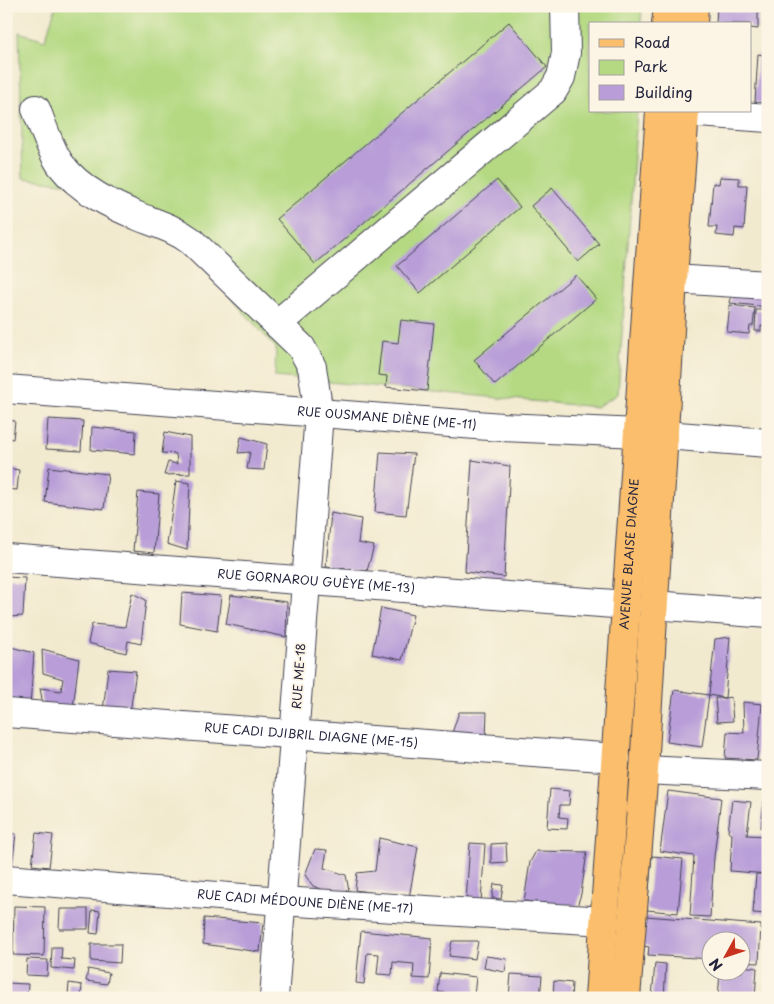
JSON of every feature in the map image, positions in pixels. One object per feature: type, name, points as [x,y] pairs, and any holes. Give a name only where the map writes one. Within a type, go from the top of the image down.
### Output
[{"type":"main road","points":[[666,22],[668,6]]},
{"type":"main road","points":[[692,22],[694,6]]},
{"type":"main road","name":"AVENUE BLAISE DIAGNE","points":[[599,998],[627,605],[673,279],[677,112]]},
{"type":"main road","name":"AVENUE BLAISE DIAGNE","points":[[626,998],[644,770],[654,605],[652,434],[677,112]]},
{"type":"street","points":[[277,324],[552,91],[561,77],[566,53],[565,6]]},
{"type":"street","name":"RUE ME-18","points":[[36,109],[60,164],[80,184],[92,194],[137,216],[178,231],[191,241],[301,347],[312,367],[319,414],[274,998]]},
{"type":"street","points":[[677,112],[768,118]]},
{"type":"street","points":[[673,279],[768,285]]},
{"type":"street","name":"RUE OUSMANE DIÈNE (ME-11)","points":[[6,389],[502,427],[652,434],[768,443]]},
{"type":"street","name":"RUE GORNAROU GUÈYE (ME-13)","points":[[6,558],[627,605]]},
{"type":"street","points":[[654,605],[768,614]]},
{"type":"street","name":"RUE CADI DJIBRIL DIAGNE (ME-15)","points":[[6,713],[616,758]]},
{"type":"street","points":[[644,770],[768,776]]},
{"type":"street","name":"RUE CADI MÉDOUNE DIÈNE (ME-17)","points":[[6,879],[282,901],[605,921]]},
{"type":"green space","points":[[56,6],[642,6],[641,22],[589,22],[589,112],[637,112],[618,394],[596,407],[275,377],[276,348],[189,251],[69,184],[23,178],[19,32],[45,40]]},
{"type":"building","points":[[717,6],[758,6],[758,29],[752,28],[752,22],[716,22]]},
{"type":"building","points":[[509,22],[547,67],[315,264],[277,219]]},
{"type":"building","points":[[758,54],[768,56],[768,104],[755,102]]},
{"type":"building","points":[[767,166],[768,178],[765,178]]},
{"type":"building","points":[[720,177],[739,178],[739,185],[747,185],[744,229],[735,228],[734,237],[716,235],[717,227],[709,227],[713,183],[719,184]]},
{"type":"building","points":[[497,180],[520,207],[420,293],[397,266]]},
{"type":"building","points":[[552,188],[599,244],[578,262],[531,206]]},
{"type":"building","points":[[576,275],[596,299],[495,385],[474,360]]},
{"type":"building","points":[[732,292],[768,295],[768,307],[730,303]]},
{"type":"building","points":[[730,305],[755,308],[753,326],[750,326],[749,334],[727,332]]},
{"type":"building","points":[[756,310],[768,310],[768,334],[764,334],[764,326],[761,326],[761,331],[755,331]]},
{"type":"building","points":[[401,320],[434,324],[427,391],[386,387],[387,376],[378,375],[382,341],[398,343]]},
{"type":"building","points":[[48,419],[83,421],[81,451],[46,449]]},
{"type":"building","points":[[6,420],[15,421],[13,439],[6,438]]},
{"type":"building","points":[[92,427],[136,431],[135,454],[91,450]]},
{"type":"building","points":[[165,432],[190,437],[190,474],[164,475],[168,462],[177,464],[176,454],[162,453]]},
{"type":"building","points":[[241,437],[267,444],[264,470],[247,469],[250,452],[238,453]]},
{"type":"building","points":[[380,452],[414,454],[406,515],[375,512]]},
{"type":"building","points":[[472,460],[510,466],[504,577],[465,572]]},
{"type":"building","points":[[49,467],[108,474],[104,509],[45,502]]},
{"type":"building","points":[[6,468],[19,470],[17,490],[6,489]]},
{"type":"building","points":[[176,481],[190,483],[187,550],[167,544]]},
{"type":"building","points":[[138,492],[159,494],[154,553],[133,551]]},
{"type":"building","points":[[331,513],[361,519],[358,543],[374,546],[367,571],[326,567]]},
{"type":"building","points":[[6,577],[25,578],[23,616],[9,617],[8,599],[6,599]]},
{"type":"building","points":[[132,593],[146,600],[141,644],[128,641],[126,653],[88,643],[92,624],[125,627]]},
{"type":"building","points":[[182,593],[221,596],[217,631],[180,624]]},
{"type":"building","points":[[231,595],[287,602],[286,637],[226,624]]},
{"type":"building","points":[[381,608],[413,615],[402,660],[372,654]]},
{"type":"building","points":[[730,637],[725,698],[709,695],[715,639]]},
{"type":"building","points":[[11,647],[34,653],[30,706],[6,703],[6,684]]},
{"type":"building","points":[[42,649],[79,659],[73,708],[43,705],[40,688],[61,691],[63,679],[43,673]]},
{"type":"building","points":[[108,669],[136,671],[130,713],[103,711]]},
{"type":"building","points":[[674,690],[709,695],[702,747],[667,742]]},
{"type":"building","points":[[731,697],[733,721],[717,722],[715,698]]},
{"type":"building","points":[[743,702],[762,704],[757,760],[725,758],[727,732],[744,733]]},
{"type":"building","points":[[459,712],[487,712],[486,738],[452,733]]},
{"type":"building","points":[[550,789],[570,791],[569,805],[560,805],[559,817],[568,818],[567,829],[547,828]]},
{"type":"building","points":[[668,791],[721,798],[714,857],[710,917],[690,916],[694,856],[660,851]]},
{"type":"building","points":[[732,800],[751,802],[747,835],[768,836],[768,874],[730,871],[732,834],[728,832]]},
{"type":"building","points":[[764,801],[768,801],[768,829],[761,828]]},
{"type":"building","points":[[6,833],[16,834],[12,867],[6,867]]},
{"type":"building","points":[[36,833],[53,835],[49,867],[32,865]]},
{"type":"building","points":[[379,838],[418,847],[409,898],[355,890],[357,873],[375,871]]},
{"type":"building","points":[[470,843],[485,844],[481,902],[466,901]]},
{"type":"building","points":[[506,843],[507,862],[491,863],[491,844]]},
{"type":"building","points":[[315,849],[327,850],[324,868],[346,875],[349,891],[324,890],[313,886],[305,875]]},
{"type":"building","points":[[536,851],[587,852],[581,894],[577,906],[524,901],[530,862]]},
{"type":"building","points":[[652,856],[683,859],[678,913],[647,910]]},
{"type":"building","points":[[756,874],[768,874],[768,914],[753,913]]},
{"type":"building","points":[[494,884],[503,885],[501,899],[492,898]]},
{"type":"building","points":[[14,906],[45,907],[44,956],[13,955]]},
{"type":"building","points":[[60,909],[88,909],[88,929],[59,929]]},
{"type":"building","points":[[92,910],[100,911],[98,934],[90,933]]},
{"type":"building","points":[[645,916],[761,925],[759,963],[752,963],[752,932],[702,932],[702,958],[648,955],[649,947],[643,946]]},
{"type":"building","points":[[204,918],[263,923],[260,952],[203,944]]},
{"type":"building","points":[[6,919],[10,919],[10,929],[6,929]]},
{"type":"building","points":[[361,931],[432,938],[429,979],[413,978],[414,964],[393,962],[392,975],[377,974],[379,954],[367,953],[364,984],[356,983]]},
{"type":"building","points":[[452,941],[478,941],[475,959],[449,956]]},
{"type":"building","points":[[91,944],[121,944],[120,963],[91,961]]},
{"type":"building","points":[[52,947],[62,947],[61,959],[75,960],[74,970],[51,968]]},
{"type":"building","points":[[486,956],[507,959],[505,972],[484,968]]},
{"type":"building","points":[[27,959],[48,960],[47,976],[26,975]]},
{"type":"building","points":[[655,963],[666,964],[664,998],[652,998]]},
{"type":"building","points":[[752,967],[757,968],[755,998],[718,998],[719,982],[752,982]]},
{"type":"building","points":[[88,969],[109,973],[107,984],[86,981]]},
{"type":"building","points":[[440,973],[476,977],[474,996],[438,992]]},
{"type":"building","points":[[511,974],[542,976],[540,998],[509,998]]},
{"type":"building","points":[[554,981],[572,983],[571,998],[553,998]]},
{"type":"building","points":[[6,983],[28,984],[27,998],[6,998]]},
{"type":"building","points":[[69,983],[82,985],[81,997],[68,995]]}]
